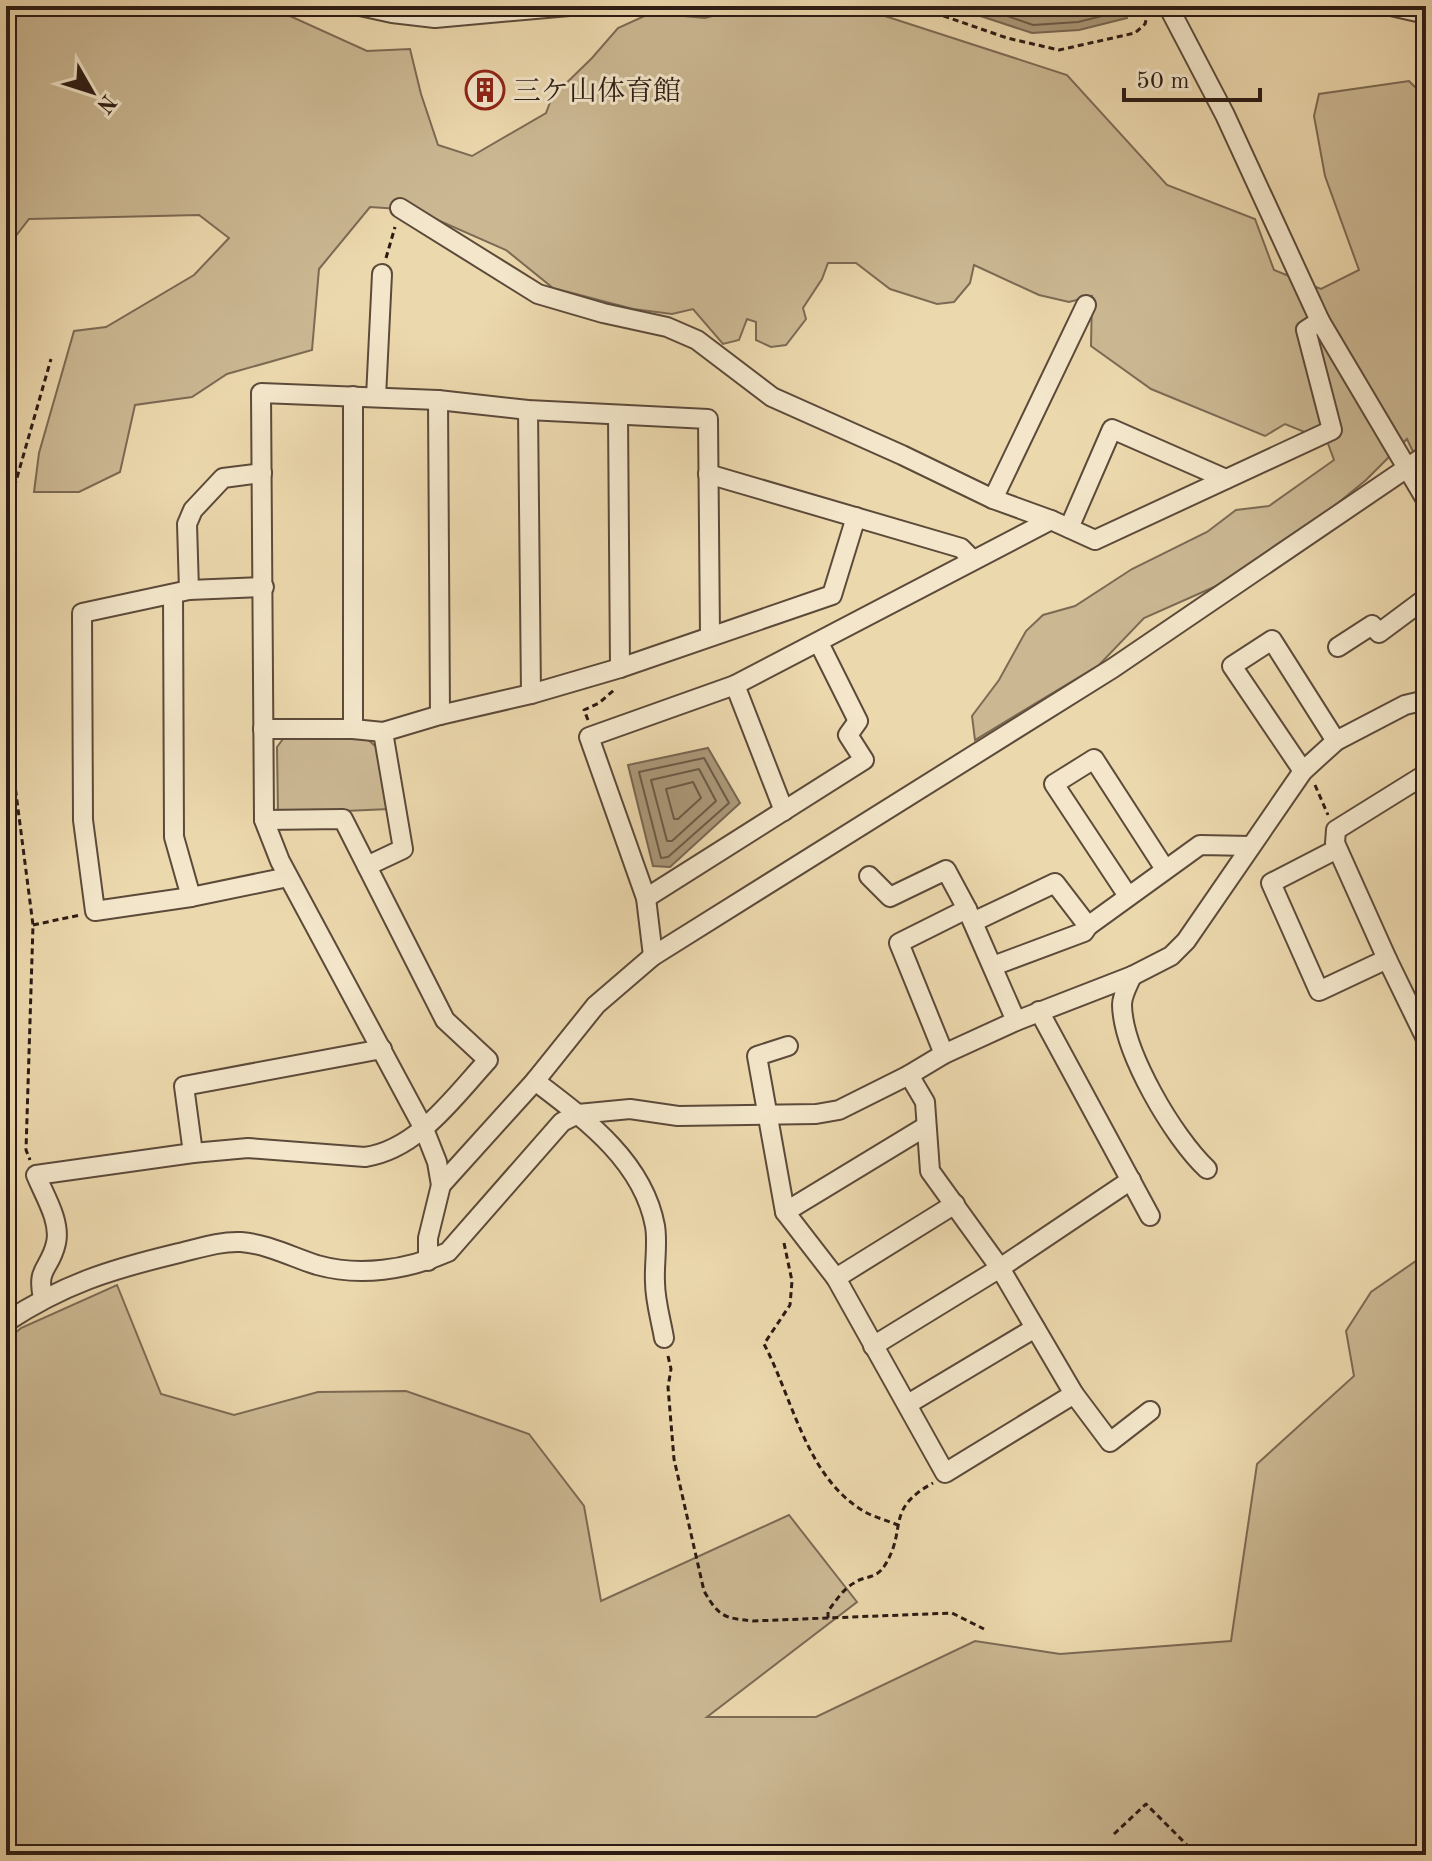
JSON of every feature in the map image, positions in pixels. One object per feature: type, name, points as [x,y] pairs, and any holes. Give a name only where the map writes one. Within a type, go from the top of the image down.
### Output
[{"type":"street","points":[[360,6],[435,18],[569,6]]},
{"type":"street","points":[[1168,6],[1225,115],[1320,321],[1426,500]]},
{"type":"street","points":[[1391,6],[1426,14]]},
{"type":"street","points":[[400,208],[538,294],[667,327],[697,340],[772,397],[993,499],[1095,540],[1332,430],[1306,330],[1320,321]]},
{"type":"street","points":[[376,397],[382,274]]},
{"type":"street","points":[[993,499],[1086,305]]},
{"type":"street","points":[[428,1261],[430,1225],[441,1185],[437,1162],[424,1129],[288,877],[264,820],[261,393],[438,400],[528,410],[708,419],[710,635]]},
{"type":"street","points":[[353,396],[353,729]]},
{"type":"street","points":[[438,400],[440,715]]},
{"type":"street","points":[[528,410],[531,694]]},
{"type":"street","points":[[618,415],[620,668]]},
{"type":"street","points":[[1069,528],[1112,429],[1226,479]]},
{"type":"street","points":[[441,1185],[535,1081],[596,1005],[653,956],[1113,668],[1426,455]]},
{"type":"street","points":[[191,897],[174,837],[181,592],[187,524],[193,510],[223,478],[262,473]]},
{"type":"street","points":[[708,474],[961,548],[973,560]]},
{"type":"street","points":[[263,729],[383,732],[620,668],[832,595],[856,517]]},
{"type":"street","points":[[653,956],[646,898],[589,737],[735,685],[1051,520]]},
{"type":"street","points":[[264,587],[181,592],[82,613],[83,820],[95,911],[191,897],[288,877]]},
{"type":"street","points":[[1338,647],[1372,625],[1379,633],[1426,598]]},
{"type":"street","points":[[1303,771],[1232,666],[1272,640],[1336,741]]},
{"type":"street","points":[[646,898],[864,760],[848,735],[858,721],[819,643]]},
{"type":"street","points":[[735,685],[784,811]]},
{"type":"street","points":[[6,1322],[43,1298],[107,1271],[225,1242],[260,1245],[319,1265],[354,1272],[398,1268],[428,1261],[448,1252],[562,1122],[578,1114],[630,1109],[678,1116],[769,1116],[839,1110],[944,1054],[1039,1011],[1132,976],[1171,956],[1186,941],[1303,771],[1336,741],[1405,705],[1426,700]]},
{"type":"street","points":[[367,866],[403,849],[383,732]]},
{"type":"street","points":[[1128,896],[1054,784],[1094,759],[1165,869]]},
{"type":"street","points":[[1387,959],[1319,991],[1271,883],[1337,839],[1346,821],[1426,774]]},
{"type":"street","points":[[43,1298],[39,1280],[57,1240],[56,1223],[36,1175],[248,1148],[365,1157],[383,1154],[424,1129],[488,1060],[445,1020],[343,819],[264,820]]},
{"type":"street","points":[[1337,839],[1387,959],[1426,1039]]},
{"type":"street","points":[[993,966],[1084,932],[1200,845],[1251,846]]},
{"type":"street","points":[[869,876],[890,897],[946,870],[970,915],[1016,1021]]},
{"type":"street","points":[[944,1054],[899,943],[1055,883],[1088,926]]},
{"type":"street","points":[[1132,976],[1122,1001],[1125,1028],[1170,1123],[1193,1156],[1207,1169]]},
{"type":"street","points":[[1039,1011],[1150,1216]]},
{"type":"street","points":[[788,1046],[757,1056],[785,1212],[836,1278],[945,1473],[1074,1394]]},
{"type":"street","points":[[193,1153],[184,1086],[382,1049]]},
{"type":"street","points":[[909,1075],[925,1102],[930,1171],[1000,1268],[1074,1394],[1110,1442],[1150,1411]]},
{"type":"street","points":[[535,1081],[578,1114],[611,1146],[640,1181],[655,1227],[655,1285],[664,1338]]},
{"type":"street","points":[[785,1212],[925,1127]]},
{"type":"street","points":[[873,1346],[1000,1268],[1131,1180]]},
{"type":"street","points":[[836,1278],[955,1204]]},
{"type":"street","points":[[908,1404],[1035,1328]]},
{"type":"path","points":[[915,6],[1007,38],[1059,50],[1135,33],[1145,24],[1150,6]]},
{"type":"path","points":[[382,274],[400,208]]},
{"type":"path","points":[[6,516],[51,359]]},
{"type":"path","points":[[6,690],[9,739],[33,925],[26,1150],[36,1175]]},
{"type":"path","points":[[599,703],[607,693]]},
{"type":"path","points":[[1303,771],[1311,776],[1337,839]]},
{"type":"path","points":[[33,925],[84,914]]},
{"type":"path","points":[[784,1242],[792,1281],[790,1305],[764,1344],[807,1442],[826,1477],[867,1513],[898,1525]]},
{"type":"path","points":[[664,1338],[671,1369],[668,1387],[674,1459],[704,1591],[715,1610],[727,1618],[753,1621],[952,1613],[984,1629]]},
{"type":"path","points":[[828,1618],[828,1611],[855,1581],[876,1577],[883,1568],[892,1552],[902,1507],[917,1492],[945,1473]]},
{"type":"path","points":[[1114,1834],[1146,1804],[1197,1855]]},
{"type":"shaded area","points":[[6,6],[268,6],[367,51],[410,49],[438,145],[472,156],[546,113],[552,97],[618,28],[651,13],[705,18],[749,6],[854,6],[1067,75],[1167,185],[1255,219],[1274,270],[1321,289],[1359,270],[1325,176],[1314,116],[1319,94],[1409,81],[1426,98],[1426,479],[1407,439],[1366,480],[1304,531],[1223,583],[1144,618],[1099,665],[975,740],[972,716],[999,680],[1026,631],[1043,615],[1075,606],[1132,569],[1207,532],[1236,510],[1269,506],[1334,460],[1327,441],[1285,424],[1265,436],[1151,389],[1091,346],[1092,296],[1069,302],[1039,295],[974,265],[970,283],[954,302],[937,304],[890,289],[856,263],[828,263],[822,279],[803,308],[806,319],[786,345],[771,347],[756,340],[756,322],[747,319],[739,340],[723,344],[693,309],[672,314],[633,309],[553,288],[506,250],[415,210],[370,207],[319,269],[312,350],[227,374],[192,397],[135,405],[120,472],[79,492],[34,492],[39,453],[74,331],[106,327],[194,275],[229,238],[199,215],[29,219],[12,241],[6,260]]},
{"type":"shaded area","points":[[283,739],[367,739],[381,751],[389,809],[278,814],[277,747]]},
{"type":"shaded area","points":[[1426,1254],[1426,1855],[6,1855],[6,1341],[21,1328],[117,1285],[161,1394],[234,1415],[318,1392],[406,1391],[529,1434],[584,1506],[601,1601],[789,1515],[857,1602],[707,1717],[816,1717],[975,1641],[1060,1654],[1231,1641],[1257,1464],[1354,1376],[1346,1331],[1371,1292]]},
{"type":"water","points":[[950,6],[1123,6],[1127,18],[1079,30],[1032,33]]},
{"type":"water","points":[[708,748],[740,803],[670,867],[653,866],[628,765]]},
{"type":"place","name":"三ケ山体育館","points":[[485,90]]}]
